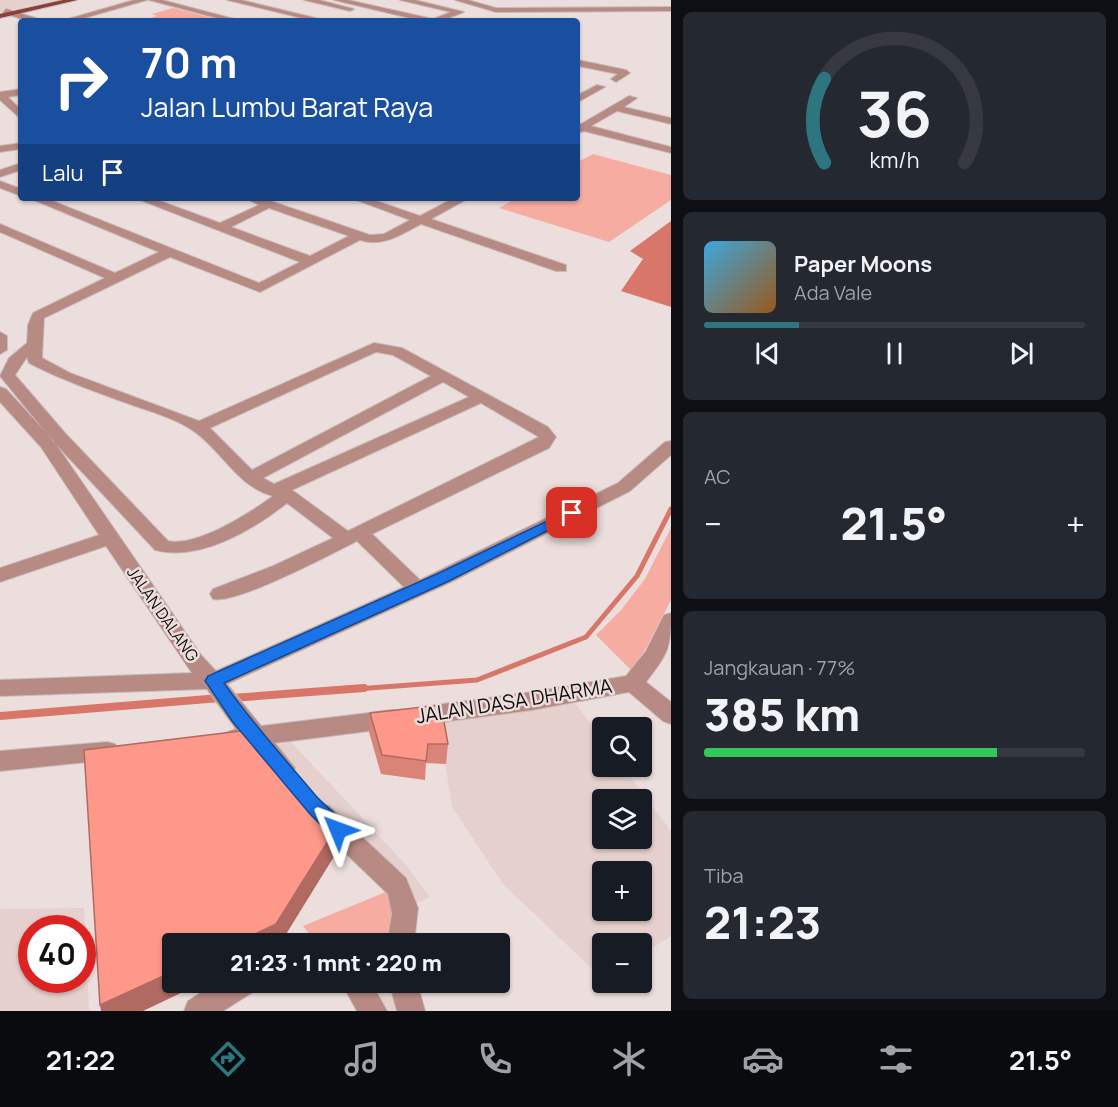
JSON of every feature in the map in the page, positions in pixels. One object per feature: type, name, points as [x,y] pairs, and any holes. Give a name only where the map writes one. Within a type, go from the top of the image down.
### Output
[{"type":"main road","points":[[4,14],[57,0]]},
{"type":"main road","points":[[4,14],[73,0]]},
{"type":"street","points":[[76,18],[143,0]]},
{"type":"street","points":[[153,0],[226,18]]},
{"type":"street","points":[[308,0],[373,15],[393,12],[420,18]]},
{"type":"street","points":[[338,0],[373,15]]},
{"type":"street","points":[[404,0],[471,14]]},
{"type":"street","points":[[459,0],[489,9],[671,9]]},
{"type":"street","points":[[530,0],[550,9]]},
{"type":"street","points":[[239,1],[311,18]]},
{"type":"street","points":[[259,18],[281,11]]},
{"type":"street","points":[[442,18],[460,12]]},
{"type":"street","points":[[4,14],[22,18]]},
{"type":"street","points":[[580,63],[626,73],[616,79]]},
{"type":"street","points":[[580,98],[600,87]]},
{"type":"street","points":[[1,95],[18,92]]},
{"type":"street","points":[[1,95],[16,106]]},
{"type":"street","points":[[580,127],[632,98]]},
{"type":"street","points":[[615,108],[671,121]]},
{"type":"street","points":[[580,128],[671,150]]},
{"type":"street","points":[[659,147],[671,139]]},
{"type":"street","points":[[0,149],[18,146]]},
{"type":"street","points":[[0,174],[18,167]]},
{"type":"street","points":[[0,184],[18,192]]},
{"type":"street","points":[[42,201],[260,288],[358,236]]},
{"type":"street","points":[[149,201],[310,261]]},
{"type":"street","points":[[260,201],[369,239],[387,237],[457,201]]},
{"type":"street","points":[[366,201],[561,268]]},
{"type":"street","points":[[220,228],[269,204]]},
{"type":"street","points":[[0,228],[115,278]]},
{"type":"street","points":[[170,252],[38,316],[35,325],[34,360],[41,365],[177,416],[199,427],[250,477],[352,535],[418,589]]},
{"type":"street","points":[[0,336],[0,350]]},
{"type":"street","points":[[34,345],[19,354],[9,366],[7,375],[59,437],[167,549],[178,550],[196,545],[271,509],[280,493],[482,398]]},
{"type":"street","points":[[199,427],[374,347],[397,351],[542,430],[548,437],[547,441],[280,571],[220,594]]},
{"type":"street","points":[[250,477],[443,376]]},
{"type":"street","name":"JALAN DALANG","points":[[0,392],[47,444],[193,661],[324,816],[398,886],[405,902],[407,920],[403,933]]},
{"type":"street","points":[[0,688],[217,687],[624,487],[671,446]]},
{"type":"street","points":[[0,575],[111,538]]},
{"type":"street","name":"JALAN DASA DHARMA","points":[[212,741],[495,706],[633,683],[655,656],[671,620]]},
{"type":"street","points":[[633,683],[671,716]]},
{"type":"street","points":[[0,761],[123,749]]},
{"type":"street","points":[[200,1011],[227,993]]},
{"type":"street","points":[[362,993],[374,1011]]},
{"type":"street","points":[[406,993],[411,1011]]},
{"type":"shaded area","points":[[0,0],[57,0],[0,12]]},
{"type":"shaded area","points":[[173,8],[212,18],[150,18],[157,16],[152,14]]},
{"type":"shaded area","points":[[593,154],[671,175],[671,200],[609,242],[499,208],[511,201],[580,201],[580,161]]},
{"type":"shaded area","points":[[671,221],[671,307],[621,291],[643,259],[630,251]]},
{"type":"shaded area","points":[[671,528],[671,600],[646,648],[631,670],[596,635],[621,610],[645,579]]},
{"type":"shaded area","points":[[575,703],[592,725],[592,777],[630,777],[640,789],[592,789],[592,849],[652,849],[652,806],[671,831],[671,936],[652,948],[652,933],[592,933],[592,969],[503,884],[452,807],[439,722]]},
{"type":"shaded area","points":[[291,742],[406,865],[430,897],[410,906],[322,809],[271,746]]},
{"type":"shaded area","points":[[393,889],[394,933],[309,933],[303,926]]},
{"type":"shaded area","points":[[84,908],[84,915],[18,915],[18,993],[88,993],[89,1011],[0,1011],[0,909]]},
{"type":"shaded area","points":[[367,993],[399,993],[405,1011],[378,1011]]},
{"type":"building","points":[[441,705],[448,744],[428,744],[426,761],[382,755],[370,713]]},
{"type":"building","points":[[249,730],[338,825],[276,924],[257,933],[162,933],[162,977],[100,1005],[84,750]]},
{"type":"waterway","points":[[343,690],[477,680],[586,637],[637,576],[671,509]]},
{"type":"waterway","points":[[232,698],[364,688]]},
{"type":"waterway","points":[[0,716],[220,698]]},
{"type":"route","points":[[338,830],[316,809],[238,716],[213,681],[444,577],[572,513]]}]
